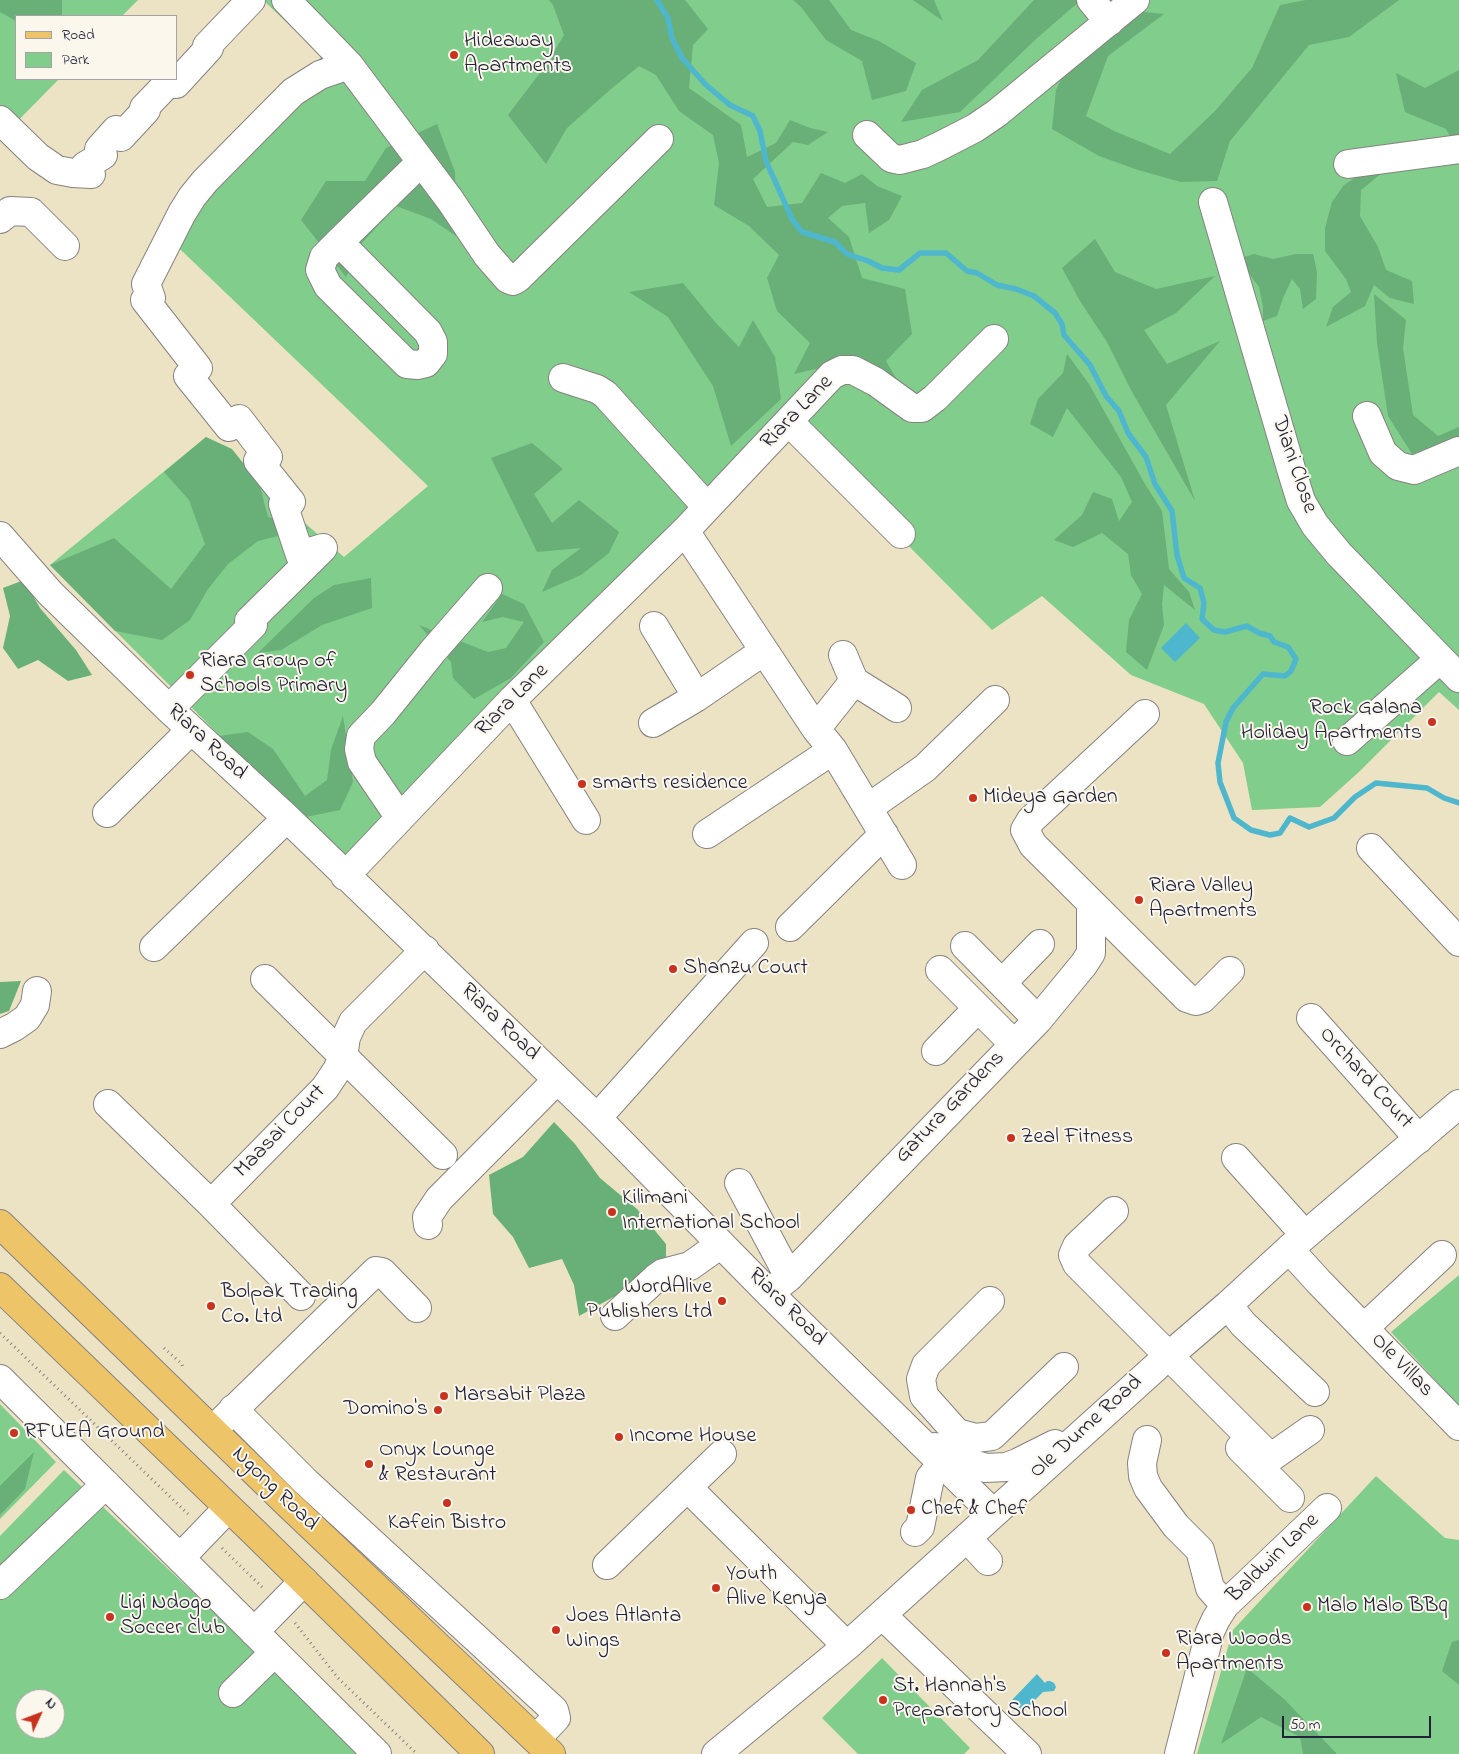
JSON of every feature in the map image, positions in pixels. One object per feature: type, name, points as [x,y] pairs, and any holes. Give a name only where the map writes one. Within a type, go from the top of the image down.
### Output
[{"type":"main road","name":"Ngong Road","points":[[0,1224],[288,1504],[544,1746]]},
{"type":"main road","name":"Ngong Road","points":[[0,1287],[480,1754]]},
{"type":"street","points":[[173,80],[176,84],[209,48],[207,46],[251,0]]},
{"type":"street","points":[[286,0],[349,65],[508,280],[513,281],[518,278],[659,139]]},
{"type":"street","points":[[1091,0],[1109,22]]},
{"type":"street","points":[[867,135],[891,158],[900,160],[923,154],[936,148],[975,128],[997,113],[1135,0]]},
{"type":"street","points":[[174,704],[253,625],[250,621],[323,548],[300,555],[283,504],[290,502],[258,461],[268,457],[239,419],[229,427],[188,376],[198,368],[145,300],[151,298],[146,284],[182,213],[205,181],[294,92],[320,75],[349,65]]},
{"type":"street","points":[[0,120],[38,157],[57,170],[91,174],[85,166],[103,155],[99,149],[116,130],[121,137],[146,110],[144,108],[171,80]]},
{"type":"street","points":[[1348,164],[1459,149]]},
{"type":"street","points":[[339,242],[420,163]]},
{"type":"street","name":"Diani Close","points":[[1214,202],[1301,501],[1315,525],[1339,554],[1450,669]]},
{"type":"street","points":[[0,219],[10,211],[31,212],[65,246]]},
{"type":"street","name":"Riara Lane","points":[[345,876],[512,700],[685,532],[832,376],[842,370],[853,370],[876,382],[912,408],[922,408],[935,398],[994,339]]},
{"type":"street","points":[[563,378],[597,389],[605,394],[707,507]]},
{"type":"street","points":[[1367,416],[1383,453],[1398,466],[1414,470],[1459,451]]},
{"type":"street","points":[[789,422],[901,534]]},
{"type":"street","points":[[685,532],[816,729],[833,750],[902,865]]},
{"type":"street","name":"Riara Road","points":[[0,536],[50,593],[169,710],[287,818],[345,876],[425,950],[598,1118],[721,1244],[779,1285],[880,1401],[993,1514]]},
{"type":"street","points":[[400,818],[362,762],[359,749],[361,736],[383,713],[433,651],[488,588]]},
{"type":"street","points":[[654,626],[697,697]]},
{"type":"street","points":[[653,723],[697,697],[764,651]]},
{"type":"street","points":[[843,655],[854,681],[897,708]]},
{"type":"street","points":[[1347,741],[1450,669]]},
{"type":"street","points":[[816,729],[854,681]]},
{"type":"street","points":[[512,700],[586,820]]},
{"type":"street","points":[[868,806],[925,768],[995,700]]},
{"type":"street","points":[[1145,714],[1031,820],[1025,830],[1033,845],[1187,998],[1196,1001],[1202,999],[1230,971]]},
{"type":"street","points":[[107,813],[191,730]]},
{"type":"street","points":[[707,834],[833,750]]},
{"type":"street","points":[[154,947],[287,818]]},
{"type":"street","points":[[790,927],[884,834]]},
{"type":"street","points":[[1371,848],[1459,942]]},
{"type":"street","name":"Gatura Gardens","points":[[779,1285],[1038,1020],[1084,964],[1091,953],[1091,903]]},
{"type":"street","points":[[598,1118],[754,943]]},
{"type":"street","points":[[1002,983],[1040,944]]},
{"type":"street","points":[[965,946],[1038,1020]]},
{"type":"street","name":"Maasai Court","points":[[212,1204],[325,1088],[338,1070],[344,1057],[346,1037],[352,1022],[425,950]]},
{"type":"street","points":[[940,970],[1014,1044]]},
{"type":"street","points":[[265,979],[443,1155]]},
{"type":"street","points":[[0,1034],[27,1018],[35,1005],[37,991]]},
{"type":"street","points":[[936,1051],[978,1008]]},
{"type":"street","name":"Orchard Court","points":[[1311,1018],[1419,1139]]},
{"type":"street","points":[[428,1224],[427,1217],[439,1199],[558,1080]]},
{"type":"street","points":[[108,1104],[212,1204],[301,1296]]},
{"type":"street","name":"Ole Dume Road","points":[[716,1754],[847,1646],[1163,1360],[1228,1305],[1297,1242],[1459,1104]]},
{"type":"street","name":"Ole Villas","points":[[1236,1158],[1297,1242],[1318,1282],[1459,1426]]},
{"type":"street","points":[[739,1183],[779,1285]]},
{"type":"street","points":[[1114,1211],[1076,1246],[1073,1255],[1077,1264],[1290,1498]]},
{"type":"street","points":[[615,1316],[663,1273],[681,1270],[690,1266],[721,1244]]},
{"type":"street","name":"Ole Villas","points":[[1364,1328],[1442,1255]]},
{"type":"street","points":[[212,1430],[376,1272],[382,1272],[417,1308]]},
{"type":"street","points":[[990,1301],[926,1365],[920,1379],[924,1396],[956,1433],[976,1438],[992,1436],[1064,1367]]},
{"type":"street","points":[[1228,1305],[1243,1324],[1315,1392]]},
{"type":"street","points":[[1163,1360],[1186,1374],[1267,1454],[1273,1456],[1310,1430]]},
{"type":"street","points":[[0,1379],[377,1754]]},
{"type":"street","points":[[880,1401],[914,1400],[924,1396]]},
{"type":"street","points":[[233,1409],[306,1482],[554,1710],[556,1718],[544,1746]]},
{"type":"street","points":[[916,1437],[962,1461],[986,1468],[1006,1467],[1039,1453],[1087,1428]]},
{"type":"street","points":[[1147,1440],[1142,1463],[1143,1476],[1148,1488],[1176,1526],[1200,1550],[1210,1588],[1225,1605]]},
{"type":"street","points":[[607,1565],[722,1454]]},
{"type":"street","points":[[915,1532],[920,1527],[930,1478],[942,1464]]},
{"type":"street","points":[[288,1504],[306,1482]]},
{"type":"street","points":[[0,1585],[106,1484]]},
{"type":"street","points":[[688,1488],[847,1646]]},
{"type":"street","points":[[180,1558],[228,1508]]},
{"type":"street","name":"Baldwin Lane","points":[[1179,1754],[1210,1632],[1216,1619],[1225,1605],[1327,1508]]},
{"type":"street","points":[[967,1538],[988,1561]]},
{"type":"street","points":[[254,1632],[304,1581]]},
{"type":"street","points":[[882,1615],[1027,1754]]},
{"type":"street","points":[[233,1693],[274,1652]]},
{"type":"green space","points":[[0,0],[138,0],[123,15],[15,15],[15,80],[58,80],[0,139]]},
{"type":"green space","points":[[0,0],[62,0],[62,15],[15,15],[15,20],[0,12]]},
{"type":"green space","points":[[263,0],[1459,0],[1459,710],[1439,692],[1360,771],[1320,807],[1252,810],[1243,763],[1204,704],[1131,675],[1042,596],[992,630],[780,416],[346,863],[50,565],[206,437],[344,557],[428,486],[161,231],[322,56]]},
{"type":"green space","points":[[549,0],[685,0],[708,29],[693,45],[689,88],[741,125],[747,157],[776,143],[790,120],[810,128],[828,132],[808,145],[793,142],[753,179],[767,207],[802,203],[821,173],[845,183],[862,174],[877,186],[902,196],[889,220],[869,233],[865,203],[842,206],[828,218],[849,237],[862,278],[905,289],[912,334],[886,361],[900,385],[829,366],[794,374],[810,343],[777,311],[767,278],[779,255],[749,226],[714,205],[719,163],[713,135],[679,111],[656,75],[639,66],[567,128],[546,164],[508,115],[546,65],[564,35],[553,5]]},
{"type":"green space","points":[[793,0],[829,0],[851,30],[879,41],[916,63],[906,91],[872,100],[862,61],[826,40],[801,7]]},
{"type":"green space","points":[[913,0],[934,0],[943,21]]},
{"type":"green space","points":[[1034,0],[1081,0],[1036,39],[960,112],[901,122],[922,90],[978,60]]},
{"type":"green space","points":[[1306,0],[1399,0],[1349,37],[1309,45],[1230,141],[1217,181],[1181,182],[1138,170],[1099,156],[1052,129],[1056,90],[1094,7],[1164,14],[1108,56],[1086,116],[1114,131],[1170,154],[1215,111],[1252,68],[1280,5]]},
{"type":"green space","points":[[1459,70],[1459,152],[1446,129],[1405,112],[1396,73],[1425,88]]},
{"type":"green space","points":[[437,124],[455,172],[456,236],[431,219],[396,206],[362,243],[346,277],[301,220],[326,181],[365,181],[386,148]]},
{"type":"green space","points":[[1388,168],[1361,190],[1360,216],[1378,247],[1386,270],[1412,281],[1414,304],[1390,298],[1374,285],[1365,306],[1326,327],[1333,307],[1351,292],[1346,279],[1325,251],[1325,228],[1332,202],[1344,185],[1362,173]]},
{"type":"green space","points":[[1095,239],[1115,272],[1156,289],[1215,276],[1176,313],[1144,330],[1167,364],[1220,341],[1166,405],[1195,501],[1131,390],[1107,342],[1080,301],[1062,268]]},
{"type":"green space","points":[[1254,254],[1273,259],[1296,254],[1313,254],[1317,272],[1316,299],[1303,309],[1300,289],[1292,279],[1277,316],[1263,321],[1263,307],[1259,287],[1238,259]]},
{"type":"green space","points":[[683,283],[715,322],[739,347],[753,320],[775,357],[781,399],[731,446],[713,386],[668,317],[629,292]]},
{"type":"green space","points":[[1374,294],[1406,320],[1403,348],[1413,415],[1438,436],[1459,427],[1459,442],[1412,454],[1388,416],[1377,343]]},
{"type":"green space","points":[[1067,354],[1089,384],[1162,511],[1169,569],[1189,592],[1195,610],[1164,585],[1162,604],[1164,625],[1147,670],[1126,652],[1129,620],[1142,594],[1131,575],[1128,554],[1102,533],[1073,547],[1054,540],[1082,515],[1093,492],[1112,499],[1119,521],[1132,502],[1121,477],[1067,408],[1053,437],[1030,424],[1038,399],[1063,373]]},
{"type":"green space","points":[[206,437],[232,449],[259,483],[268,517],[310,528],[258,541],[228,564],[208,589],[190,620],[162,640],[115,631],[50,565],[114,538],[171,589],[205,544],[189,500],[164,472]]},
{"type":"green space","points":[[532,443],[563,469],[534,494],[552,523],[579,500],[619,532],[609,553],[581,575],[542,592],[552,570],[581,548],[537,552],[491,458]]},
{"type":"green space","points":[[371,578],[372,608],[322,625],[281,650],[258,653],[314,598],[334,585]]},
{"type":"green space","points":[[24,580],[40,608],[76,650],[92,675],[68,681],[38,660],[18,669],[3,648],[10,616],[3,588]]},
{"type":"green space","points":[[502,594],[524,604],[544,642],[511,678],[474,699],[453,678],[451,662],[419,625],[488,652],[506,648],[524,622],[503,617],[482,622]]},
{"type":"green space","points":[[343,716],[353,782],[340,810],[301,818],[219,736],[248,732],[273,749],[305,796],[327,780],[331,750]]},
{"type":"green space","points":[[21,981],[9,1011],[0,1014],[0,982]]},
{"type":"green space","points":[[554,1122],[575,1144],[600,1178],[637,1209],[666,1244],[666,1268],[579,1316],[574,1285],[562,1259],[529,1268],[513,1237],[493,1214],[489,1175],[523,1157]]},
{"type":"green space","points":[[1459,1275],[1459,1406],[1391,1332]]},
{"type":"green space","name":"RFUEA Ground","points":[[0,1404],[56,1462],[0,1519]]},
{"type":"green space","points":[[34,1452],[25,1489],[0,1515],[0,1486]]},
{"type":"green space","name":"Ligi Ndogo Soccer club","points":[[64,1470],[363,1754],[0,1754],[0,1536]]},
{"type":"green space","points":[[1376,1476],[1445,1538],[1459,1540],[1459,1754],[1197,1754],[1233,1630]]},
{"type":"green space","points":[[1459,1640],[1459,1685],[1442,1671],[1452,1642]]},
{"type":"green space","name":"St. Hannah's Preparatory School","points":[[882,1658],[970,1748],[964,1754],[858,1754],[822,1718]]},
{"type":"green space","points":[[1247,1668],[1284,1699],[1337,1754],[1303,1754],[1300,1737],[1261,1717],[1221,1744]]},
{"type":"water","points":[[1186,623],[1200,638],[1175,662],[1161,648]]},
{"type":"water","points":[[1037,1674],[1045,1683],[1050,1681],[1056,1687],[1054,1691],[1043,1692],[1023,1712],[1012,1700]]},
{"type":"waterway","points":[[657,0],[668,18],[672,38],[682,58],[706,85],[730,105],[753,116],[760,131],[766,161],[792,219],[802,232],[835,242],[847,254],[882,268],[899,270],[920,253],[946,253],[967,271],[977,273],[997,285],[1016,289],[1034,296],[1055,313],[1062,324],[1064,335],[1090,365],[1106,396],[1119,411],[1128,433],[1146,457],[1155,484],[1172,511],[1177,555],[1184,578],[1200,588],[1204,603],[1202,619],[1214,630],[1225,632],[1247,626],[1259,633],[1270,636],[1274,642],[1288,647],[1296,659],[1291,671],[1285,676],[1263,674],[1233,708],[1226,722],[1218,763],[1220,782],[1234,818],[1251,830],[1270,835],[1280,833],[1290,818],[1309,827],[1334,818],[1355,797],[1376,783],[1427,788],[1444,798],[1459,803]]},
{"type":"place","name":"Hideaway Apartments","points":[[454,55]]},
{"type":"place","name":"Riara Group of Schools Primary","points":[[190,675]]},
{"type":"place","name":"Rock Galana Holiday Apartments","points":[[1432,722]]},
{"type":"place","name":"smarts residence","points":[[582,784]]},
{"type":"place","name":"Mideya Garden","points":[[973,798]]},
{"type":"place","name":"Riara Valley Apartments","points":[[1139,900]]},
{"type":"place","name":"Shanzu Court","points":[[673,969]]},
{"type":"place","name":"Zeal Fitness","points":[[1011,1138]]},
{"type":"place","name":"Kilimani International School","points":[[612,1212]]},
{"type":"place","name":"WordAlive Publishers Ltd","points":[[722,1301]]},
{"type":"place","name":"Bolpak Trading Co. Ltd","points":[[211,1306]]},
{"type":"place","name":"Marsabit Plaza","points":[[444,1396]]},
{"type":"place","name":"Domino's","points":[[438,1410]]},
{"type":"place","name":"RFUEA Ground","points":[[14,1433]]},
{"type":"place","name":"Income House","points":[[619,1437]]},
{"type":"place","name":"Onyx Lounge & Restaurant","points":[[369,1464]]},
{"type":"place","name":"Kafein Bistro","points":[[447,1503]]},
{"type":"place","name":"Chef & Chef","points":[[911,1510]]},
{"type":"place","name":"Youth Alive Kenya","points":[[716,1588]]},
{"type":"place","name":"Malo Malo BBq","points":[[1307,1607]]},
{"type":"place","name":"Ligi Ndogo Soccer club","points":[[110,1617]]},
{"type":"place","name":"Joes Atlanta Wings","points":[[556,1630]]},
{"type":"place","name":"Riara Woods Apartments","points":[[1166,1653]]},
{"type":"place","name":"St. Hannah's Preparatory School","points":[[883,1700]]}]
